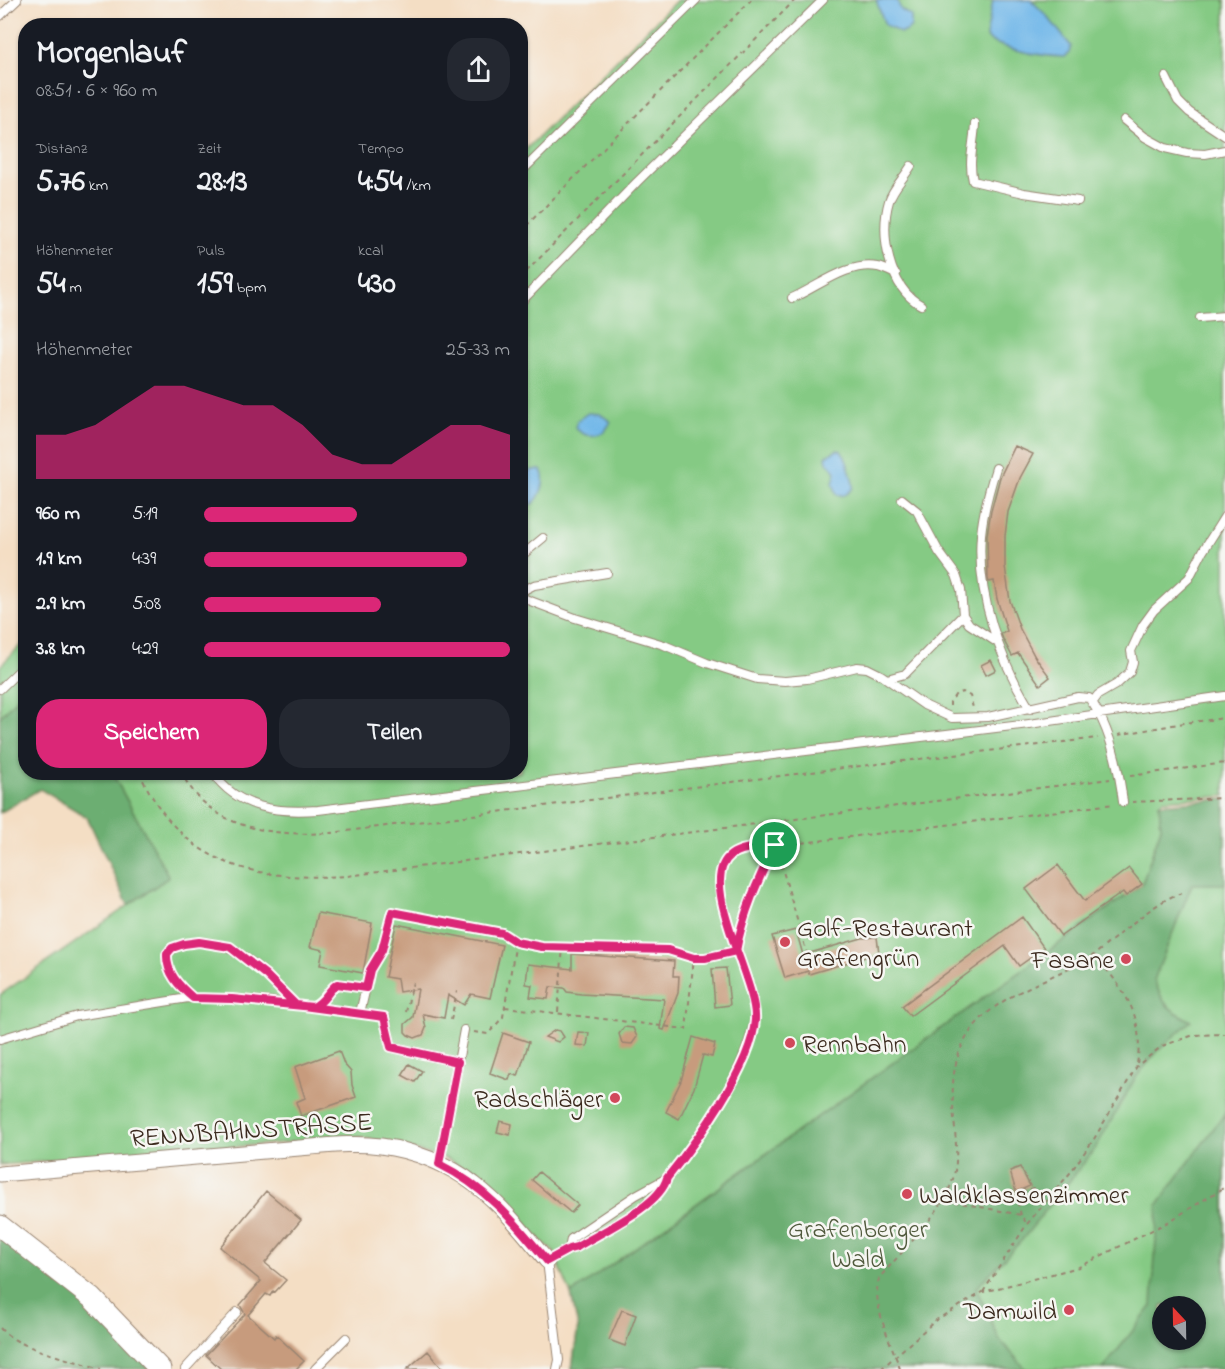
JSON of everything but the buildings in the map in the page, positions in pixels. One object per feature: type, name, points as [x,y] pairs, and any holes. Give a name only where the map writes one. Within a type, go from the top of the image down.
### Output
[{"type":"street","name":"RENNBAHNSTRASSE","points":[[0,1174],[351,1144],[382,1146],[420,1156],[474,1183],[521,1229],[547,1261]]},
{"type":"street","points":[[0,1226],[92,1298],[160,1369]]},
{"type":"lane","points":[[0,16],[16,0]]},
{"type":"lane","points":[[528,166],[696,0]]},
{"type":"lane","points":[[528,295],[637,182],[823,0]]},
{"type":"lane","points":[[1166,77],[1178,101],[1225,136]]},
{"type":"lane","points":[[1124,120],[1145,138],[1165,148],[1205,154],[1225,150]]},
{"type":"lane","points":[[975,124],[974,145],[970,156],[973,181],[1078,201]]},
{"type":"lane","points":[[911,166],[893,193],[886,218],[887,255],[900,287],[910,299],[921,305]]},
{"type":"lane","points":[[792,298],[810,291],[841,273],[860,267],[877,267],[896,274]]},
{"type":"lane","points":[[1200,318],[1225,316]]},
{"type":"lane","points":[[996,468],[987,498],[981,536],[982,578],[998,643],[1015,685],[1030,709]]},
{"type":"lane","points":[[902,499],[908,506],[917,510],[939,552],[956,575],[961,590],[963,615],[969,624],[998,643]]},
{"type":"lane","points":[[1092,703],[1098,695],[1117,684],[1130,672],[1133,662],[1131,651],[1143,625],[1154,610],[1189,578],[1225,516]]},
{"type":"lane","points":[[528,550],[543,538]]},
{"type":"lane","points":[[528,588],[534,585],[607,573]]},
{"type":"lane","points":[[528,600],[574,618],[664,645],[707,663],[758,679],[785,681],[807,679],[857,667],[867,668],[924,705],[952,718],[988,717],[1078,698],[1089,698],[1098,713],[1117,761],[1123,802]]},
{"type":"lane","points":[[886,679],[904,674],[963,615]]},
{"type":"lane","points":[[0,690],[18,672]]},
{"type":"lane","points":[[219,780],[229,792],[246,803],[291,812],[1029,724],[1225,696]]},
{"type":"lane","points":[[193,998],[180,986],[166,961],[167,954],[172,948],[199,942],[230,947],[266,975],[296,1005]]},
{"type":"lane","points":[[360,1013],[370,970],[382,950]]},
{"type":"lane","points":[[313,1007],[320,1004],[330,988],[337,984],[366,988]]},
{"type":"lane","points":[[0,1039],[77,1016],[193,998],[232,999],[384,1017],[391,1047],[458,1062]]},
{"type":"lane","points":[[569,1249],[572,1239],[636,1195],[667,1178],[698,1139],[732,1081],[746,1052],[755,1018]]},
{"type":"lane","points":[[439,1164],[464,1030]]},
{"type":"lane","points":[[557,1369],[559,1360],[547,1261],[577,1247],[643,1207],[665,1186],[667,1178]]},
{"type":"lane","points":[[185,1369],[237,1312]]},
{"type":"lane","points":[[315,1369],[346,1338]]},
{"type":"path","points":[[528,224],[751,0]]},
{"type":"path","points":[[528,270],[795,0]]},
{"type":"path","points":[[186,780],[205,803],[231,821],[266,832],[322,834],[1107,736],[1225,718]]},
{"type":"path","points":[[143,780],[160,809],[187,840],[202,852],[258,873],[305,877],[347,876],[1225,763]]},
{"type":"path","points":[[755,1018],[719,882],[720,870],[724,862],[737,851],[1123,802],[1225,798]]},
{"type":"path","points":[[736,951],[740,929],[748,906],[775,845]]},
{"type":"path","points":[[775,845],[807,954]]},
{"type":"path","points":[[900,1369],[877,1303],[876,1285],[880,1277],[945,1200],[953,1179],[957,1159],[952,1078],[965,1039],[992,1009],[1024,990],[1094,955],[1160,904],[1174,895],[1184,893]]},
{"type":"path","points":[[382,950],[392,912],[502,933],[516,942],[542,947],[668,950],[694,958],[713,957],[736,951]]},
{"type":"path","points":[[464,1030],[488,1034],[503,1017],[516,942]]},
{"type":"path","points":[[558,1013],[562,946]]},
{"type":"path","points":[[1094,955],[1115,979],[1133,1007],[1139,1036],[1137,1066]]},
{"type":"path","points":[[505,1006],[686,1029],[694,958]]},
{"type":"path","points":[[406,1012],[412,982]]},
{"type":"path","points":[[451,1020],[457,991]]},
{"type":"path","points":[[983,1292],[1028,1224],[1070,1173],[1094,1139],[1137,1066],[1162,1046],[1194,1035],[1225,1034]]},
{"type":"path","points":[[881,1369],[936,1320],[983,1292],[1079,1267],[1168,1222],[1225,1187]]},
{"type":"path","points":[[1028,1224],[1021,1215],[1016,1196],[1033,1188],[1043,1205]]},
{"type":"path","points":[[945,1200],[1021,1215]]},
{"type":"path","points":[[0,1328],[5,1334],[22,1343],[101,1369]]},
{"type":"green space","points":[[677,0],[1225,0],[1225,796],[1163,800],[1159,804],[1161,828],[1142,884],[571,1294],[553,1251],[483,1178],[445,1158],[361,1137],[0,1165],[0,995],[169,877],[116,780],[528,780],[528,147]]},
{"type":"green space","points":[[18,648],[18,697],[0,717],[0,666]]},
{"type":"green space","points":[[18,697],[18,780],[116,780],[169,877],[128,905],[87,817],[40,789],[0,813],[0,717]]},
{"type":"green space","name":"Grafenberger Wald","points":[[1225,799],[1225,884],[1192,884],[1154,980],[1167,1005],[1191,1021],[1158,1051],[1136,1077],[1095,1149],[1022,1240],[976,1288],[999,1339],[1026,1369],[572,1369],[578,1327],[571,1294],[1142,884],[1161,828],[1159,804]]},
{"type":"green space","name":"Grafenberger Wald","points":[[1225,866],[1225,1369],[572,1369],[578,1327],[1186,886]]},
{"type":"green space","points":[[1225,1113],[1225,1369],[1103,1369],[1152,1306],[1152,1350],[1206,1350],[1206,1296],[1153,1296],[1158,1204]]},
{"type":"green space","points":[[0,1236],[69,1287],[151,1369],[0,1369],[0,1352],[4,1347],[0,1344]]},
{"type":"water","points":[[876,0],[897,0],[901,10],[911,16],[911,27],[900,33],[885,25]]},
{"type":"water","points":[[993,0],[1031,0],[1071,46],[1069,53],[1064,57],[1036,54],[1008,48],[990,41],[986,36]]},
{"type":"water","points":[[588,413],[600,414],[611,422],[605,431],[597,435],[589,435],[575,427],[578,420]]},
{"type":"water","points":[[837,450],[841,451],[846,458],[853,485],[850,491],[842,495],[837,495],[833,483],[836,472],[827,462],[826,456]]},
{"type":"water","points":[[541,470],[543,483],[538,497],[533,504],[528,504],[528,471]]},
{"type":"place","name":"Golf-Restaurant Grafengrün","points":[[785,942]]},
{"type":"place","name":"Fasane","points":[[1126,959]]},
{"type":"place","name":"Rennbahn","points":[[790,1043]]},
{"type":"place","name":"Radschläger","points":[[615,1098]]},
{"type":"place","name":"Waldklassenzimmer","points":[[907,1194]]},
{"type":"place","name":"Damwild","points":[[1069,1310]]},
{"type":"route","points":[[775,845],[737,851],[730,855],[720,870],[721,894],[736,951],[744,971],[755,1018],[746,1052],[732,1081],[698,1139],[655,1197],[643,1207],[577,1247],[547,1261],[521,1229],[474,1183],[439,1164],[458,1062],[391,1047],[384,1017],[296,1005],[266,975],[230,947],[199,942],[184,944],[172,948],[167,954],[166,961],[180,986],[193,998],[275,1002],[313,1007],[320,1004],[330,988],[337,984],[366,988],[370,970],[382,950],[392,912],[502,933],[516,942],[542,947],[668,950],[694,958],[713,957],[736,951],[740,929],[748,906],[775,845]]}]
